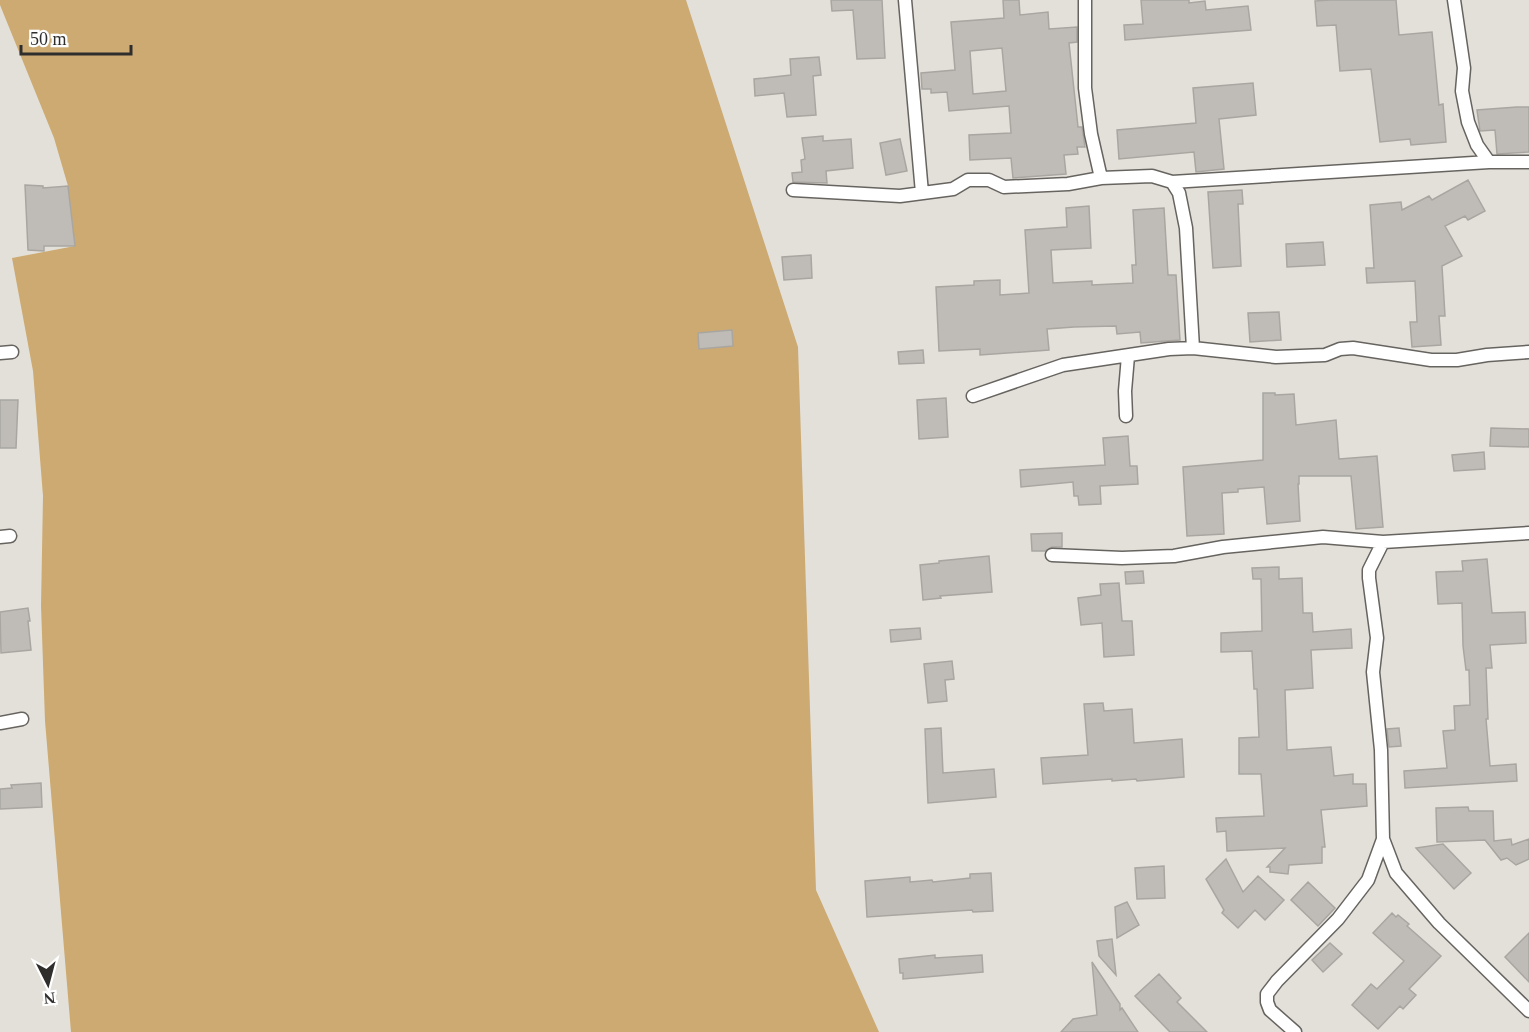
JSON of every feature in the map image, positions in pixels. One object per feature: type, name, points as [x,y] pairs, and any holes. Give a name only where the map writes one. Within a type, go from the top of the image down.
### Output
[{"type":"street","points":[[905,0],[922,193]]},
{"type":"street","points":[[1085,0],[1085,88],[1091,134],[1101,178]]},
{"type":"street","points":[[1455,0],[1464,68],[1462,91],[1468,122],[1477,145],[1490,162]]},
{"type":"street","points":[[793,190],[900,195],[952,189],[968,180],[989,180],[1004,186],[1068,184],[1101,178],[1152,176],[1172,182],[1490,162],[1529,162]]},
{"type":"street","points":[[1172,182],[1179,193],[1186,228],[1193,348]]},
{"type":"street","points":[[973,396],[1063,365],[1169,349],[1193,348],[1276,357],[1325,355],[1353,348],[1440,360],[1529,352]]},
{"type":"street","points":[[1126,416],[1125,391],[1128,356]]},
{"type":"street","points":[[1052,555],[1122,558],[1174,556],[1223,547],[1323,537],[1383,542],[1529,533]]},
{"type":"street","points":[[1383,542],[1369,570],[1377,638],[1373,672],[1381,750],[1383,839],[1396,873],[1439,923],[1529,1011]]},
{"type":"street","points":[[0,723],[22,719]]},
{"type":"street","points":[[1295,1032],[1270,1010],[1266,1002],[1267,994],[1338,919],[1368,880],[1383,839]]},
{"type":"shaded area","points":[[0,0],[686,0],[798,347],[816,890],[879,1032],[71,1032],[45,721],[41,606],[43,496],[33,371],[12,258],[75,246],[68,186],[54,138],[0,5]]},
{"type":"building","points":[[831,0],[882,0],[885,58],[857,59],[853,10],[832,11]]},
{"type":"building","points":[[1003,0],[1019,0],[1020,15],[1048,12],[1049,29],[1077,27],[1077,42],[1069,43],[1078,127],[1082,127],[1085,147],[1077,147],[1078,154],[1064,155],[1066,174],[1013,178],[1011,158],[970,160],[969,135],[1011,133],[1009,106],[949,111],[947,92],[931,93],[931,89],[922,89],[921,73],[955,70],[951,22],[1004,18]],"holes":[[[1002,48],[1006,91],[973,94],[970,51]]]},
{"type":"building","points":[[1141,0],[1189,0],[1189,3],[1205,1],[1206,10],[1248,6],[1251,30],[1125,40],[1124,25],[1143,24]]},
{"type":"building","points":[[1396,0],[1399,35],[1432,32],[1439,105],[1443,104],[1446,142],[1411,145],[1410,139],[1380,142],[1371,69],[1340,71],[1336,25],[1317,26],[1315,1]]},
{"type":"building","points":[[819,57],[821,75],[813,76],[816,115],[787,117],[784,93],[755,96],[754,79],[791,75],[790,59]]},
{"type":"building","points":[[1253,83],[1256,115],[1219,119],[1224,169],[1196,172],[1194,152],[1119,159],[1117,130],[1196,123],[1193,88]]},
{"type":"building","points":[[1529,107],[1529,152],[1497,154],[1495,130],[1480,131],[1477,110]]},
{"type":"building","points":[[823,136],[823,141],[851,139],[853,168],[826,171],[827,183],[793,182],[792,173],[802,172],[801,160],[805,159],[802,138]]},
{"type":"building","points":[[900,139],[907,171],[886,175],[880,143]]},
{"type":"building","points":[[1468,180],[1485,211],[1468,220],[1465,216],[1445,226],[1462,256],[1442,266],[1445,316],[1439,316],[1441,345],[1412,347],[1410,322],[1417,322],[1415,281],[1367,283],[1366,268],[1374,268],[1370,205],[1401,202],[1402,210],[1429,196],[1432,200]]},
{"type":"building","points":[[25,185],[43,186],[43,188],[68,186],[75,246],[44,246],[44,251],[28,250]]},
{"type":"building","points":[[1242,190],[1243,204],[1238,204],[1241,266],[1213,268],[1208,192]]},
{"type":"building","points":[[1089,206],[1091,248],[1051,250],[1053,283],[1092,281],[1092,285],[1133,283],[1132,265],[1136,265],[1133,210],[1164,208],[1168,275],[1176,275],[1180,340],[1141,343],[1140,332],[1117,334],[1116,326],[1074,327],[1047,329],[1049,350],[980,355],[980,349],[939,351],[936,287],[974,285],[974,281],[1000,280],[1000,295],[1029,293],[1025,230],[1067,227],[1066,208]]},
{"type":"building","points":[[1323,242],[1325,265],[1287,267],[1286,244]]},
{"type":"building","points":[[811,255],[812,278],[784,280],[782,257]]},
{"type":"building","points":[[1279,312],[1281,340],[1250,342],[1248,313]]},
{"type":"building","points":[[732,330],[733,346],[699,349],[698,333]]},
{"type":"building","points":[[923,350],[924,363],[899,364],[898,352]]},
{"type":"building","points":[[1263,393],[1294,394],[1296,425],[1336,420],[1339,459],[1377,456],[1383,527],[1356,529],[1351,476],[1299,476],[1300,521],[1267,524],[1264,487],[1238,489],[1238,492],[1222,493],[1224,534],[1187,536],[1183,467],[1263,460]]},
{"type":"building","points":[[946,398],[948,437],[919,439],[917,400]]},
{"type":"building","points":[[0,400],[18,400],[16,448],[0,448]]},
{"type":"building","points":[[1491,428],[1529,429],[1529,447],[1490,446]]},
{"type":"building","points":[[1128,436],[1130,466],[1137,466],[1138,484],[1100,486],[1101,504],[1079,505],[1078,496],[1074,496],[1073,482],[1021,487],[1020,470],[1105,465],[1103,438]]},
{"type":"building","points":[[1484,452],[1485,469],[1454,471],[1452,455]]},
{"type":"building","points":[[1062,533],[1062,547],[1032,551],[1031,534]]},
{"type":"building","points":[[989,556],[992,592],[940,596],[941,598],[923,600],[920,565]]},
{"type":"building","points":[[1487,559],[1492,613],[1525,612],[1526,643],[1490,645],[1492,668],[1486,668],[1488,719],[1486,719],[1490,766],[1516,764],[1517,781],[1405,788],[1404,771],[1447,768],[1443,731],[1455,730],[1454,706],[1470,705],[1469,670],[1466,670],[1463,646],[1462,603],[1438,604],[1436,572],[1463,571],[1462,561]]},
{"type":"building","points":[[1279,567],[1279,579],[1302,578],[1303,613],[1312,613],[1313,632],[1351,629],[1352,648],[1311,650],[1313,688],[1285,690],[1287,750],[1331,747],[1334,776],[1353,774],[1353,784],[1366,784],[1367,806],[1321,810],[1325,847],[1322,847],[1322,863],[1289,865],[1288,874],[1270,872],[1270,867],[1267,867],[1285,848],[1227,851],[1226,831],[1217,832],[1216,818],[1264,816],[1261,774],[1239,774],[1239,738],[1259,737],[1257,689],[1254,689],[1252,651],[1221,652],[1221,633],[1262,631],[1261,579],[1253,579],[1252,568]]},
{"type":"building","points":[[1143,571],[1144,583],[1126,584],[1125,572]]},
{"type":"building","points":[[1119,583],[1122,621],[1132,621],[1134,655],[1104,657],[1102,623],[1081,625],[1078,598],[1101,595],[1100,584]]},
{"type":"building","points":[[28,608],[31,650],[1,653],[0,612]]},
{"type":"building","points":[[920,628],[921,639],[891,642],[890,630]]},
{"type":"building","points":[[952,661],[954,679],[945,680],[947,701],[928,703],[924,664]]},
{"type":"building","points":[[1103,703],[1104,711],[1132,709],[1134,743],[1182,739],[1184,777],[1043,784],[1041,758],[1088,755],[1084,704]]},
{"type":"building","points":[[941,728],[943,773],[994,769],[996,797],[928,803],[925,729]]},
{"type":"building","points":[[1399,728],[1401,746],[1389,747],[1387,729]]},
{"type":"building","points":[[41,783],[42,807],[0,809],[0,789],[12,788],[11,785]]},
{"type":"building","points":[[1468,807],[1469,811],[1493,811],[1494,841],[1511,839],[1512,845],[1529,839],[1529,859],[1516,865],[1507,858],[1501,860],[1485,840],[1437,842],[1436,808]]},
{"type":"building","points":[[1443,844],[1471,873],[1454,889],[1416,848]]},
{"type":"building","points":[[1226,859],[1243,892],[1258,876],[1284,900],[1265,920],[1255,910],[1238,928],[1222,913],[1224,910],[1206,879]]},
{"type":"building","points":[[1164,866],[1165,898],[1137,899],[1135,868]]},
{"type":"building","points":[[991,873],[993,911],[973,912],[972,910],[867,917],[865,881],[910,877],[910,882],[932,880],[933,882],[970,878],[970,874]]},
{"type":"building","points":[[1308,882],[1335,908],[1318,926],[1291,900]]},
{"type":"building","points":[[1127,902],[1139,925],[1117,938],[1115,907]]},
{"type":"building","points":[[1392,913],[1409,924],[1407,926],[1441,956],[1409,989],[1416,995],[1403,1009],[1400,1006],[1378,1029],[1352,1005],[1371,984],[1377,989],[1404,961],[1373,933]]},
{"type":"building","points":[[1529,933],[1529,982],[1505,957]]},
{"type":"building","points":[[1112,939],[1116,975],[1099,956],[1097,941]]},
{"type":"building","points":[[1330,943],[1342,954],[1323,972],[1312,960]]},
{"type":"building","points":[[935,955],[935,958],[982,955],[983,972],[903,979],[899,959]]},
{"type":"building","points":[[1092,962],[1120,1004],[1120,1010],[1122,1008],[1138,1032],[1061,1032],[1073,1019],[1097,1015]]},
{"type":"building","points":[[1159,974],[1181,998],[1177,1002],[1207,1032],[1170,1032],[1135,996]]}]
